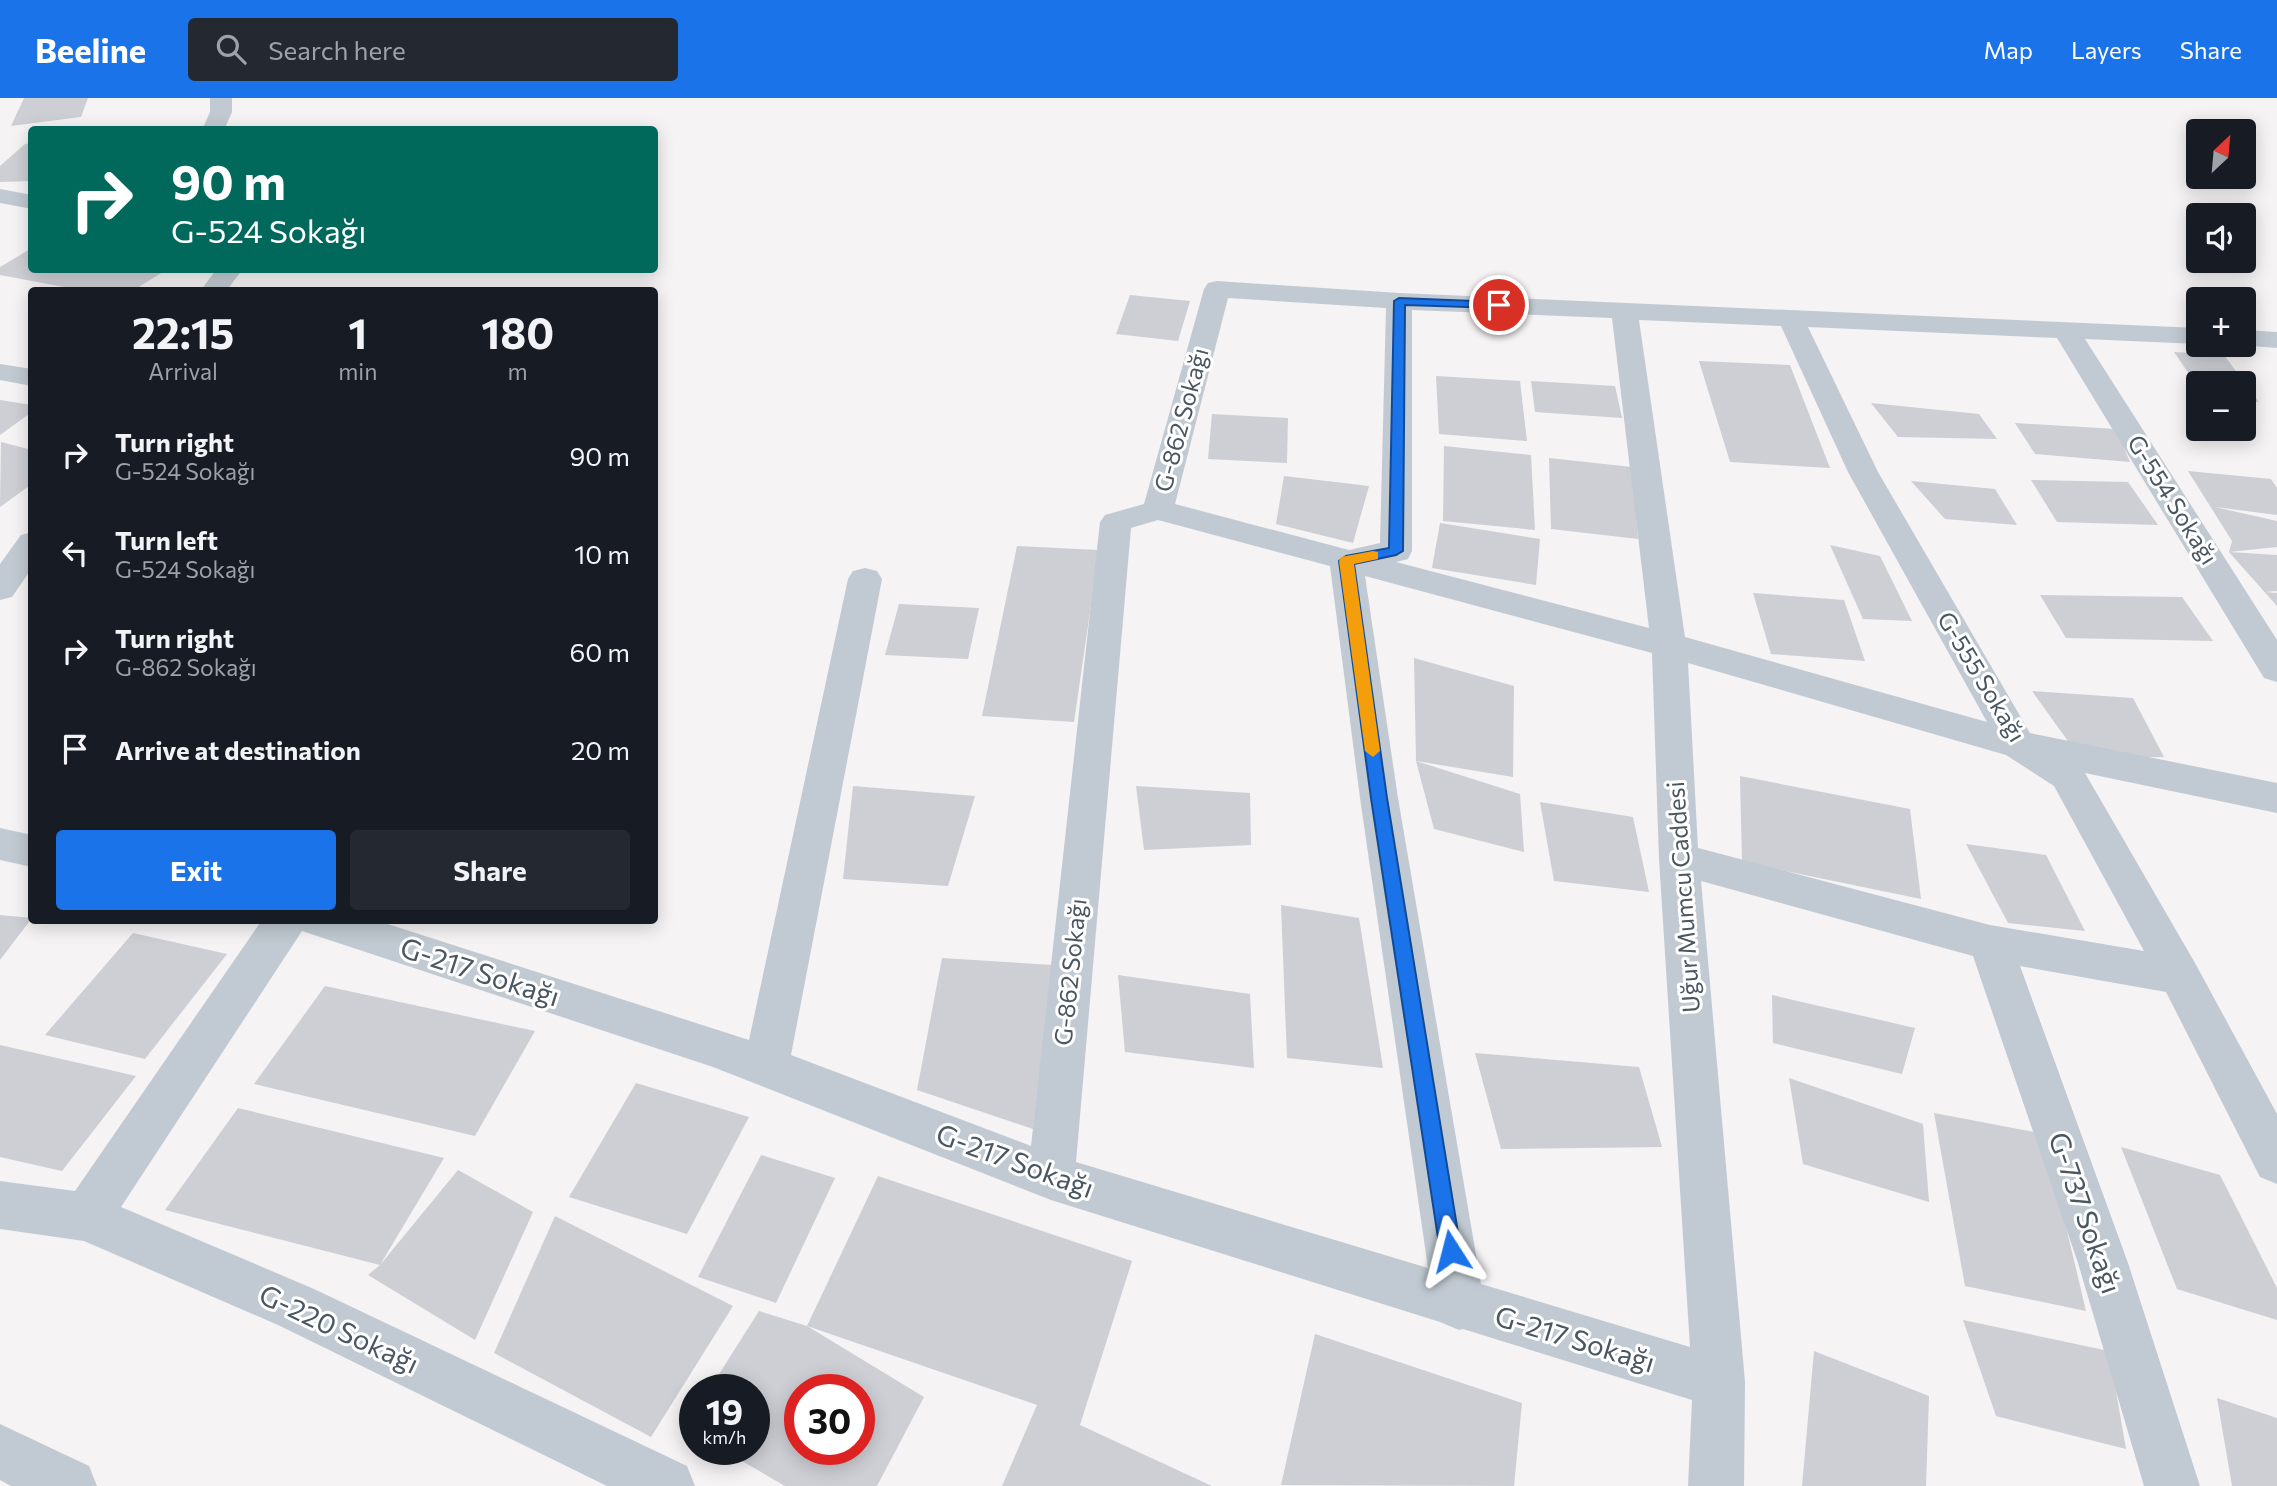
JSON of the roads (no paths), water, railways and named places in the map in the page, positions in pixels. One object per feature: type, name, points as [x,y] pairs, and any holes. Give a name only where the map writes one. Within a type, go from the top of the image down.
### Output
[{"type":"street","points":[[215,126],[221,112],[221,98]]},
{"type":"street","points":[[0,196],[28,200]]},
{"type":"street","name":"G-862 Sokağı","points":[[1051,1177],[1116,522],[1158,510],[1217,289],[1399,301],[2186,336]]},
{"type":"street","points":[[1346,561],[1396,551],[1399,301]]},
{"type":"street","name":"Uğur Mumcu Caddesi","points":[[1624,310],[1669,645],[1679,859],[1719,1382],[1716,1486]]},
{"type":"street","name":"G-555 Sokağı","points":[[1791,319],[1863,472],[2018,745],[2067,776],[2180,976],[2277,1161]]},
{"type":"street","name":"G-554 Sokağı","points":[[2066,331],[2277,669]]},
{"type":"street","points":[[2256,339],[2277,340]]},
{"type":"street","points":[[0,372],[28,377]]},
{"type":"street","points":[[1158,510],[1669,645],[2018,745],[2277,798]]},
{"type":"street","points":[[10,580],[28,550]]},
{"type":"street","points":[[1346,561],[1379,798],[1459,1305]]},
{"type":"street","points":[[766,1066],[865,579]]},
{"type":"street","points":[[0,844],[28,850]]},
{"type":"street","points":[[1679,859],[1990,943],[2180,976]]},
{"type":"street","points":[[86,1217],[283,924]]},
{"type":"street","name":"G-217 Sokağı","points":[[330,924],[718,1048],[1051,1177],[1459,1305],[1719,1382]]},
{"type":"street","name":"G-737 Sokağı","points":[[1990,943],[2103,1263],[2172,1486]]},
{"type":"street","name":"G-220 Sokağı","points":[[0,1205],[86,1217],[296,1307],[667,1486]]},
{"type":"street","points":[[0,1451],[69,1486]]}]
